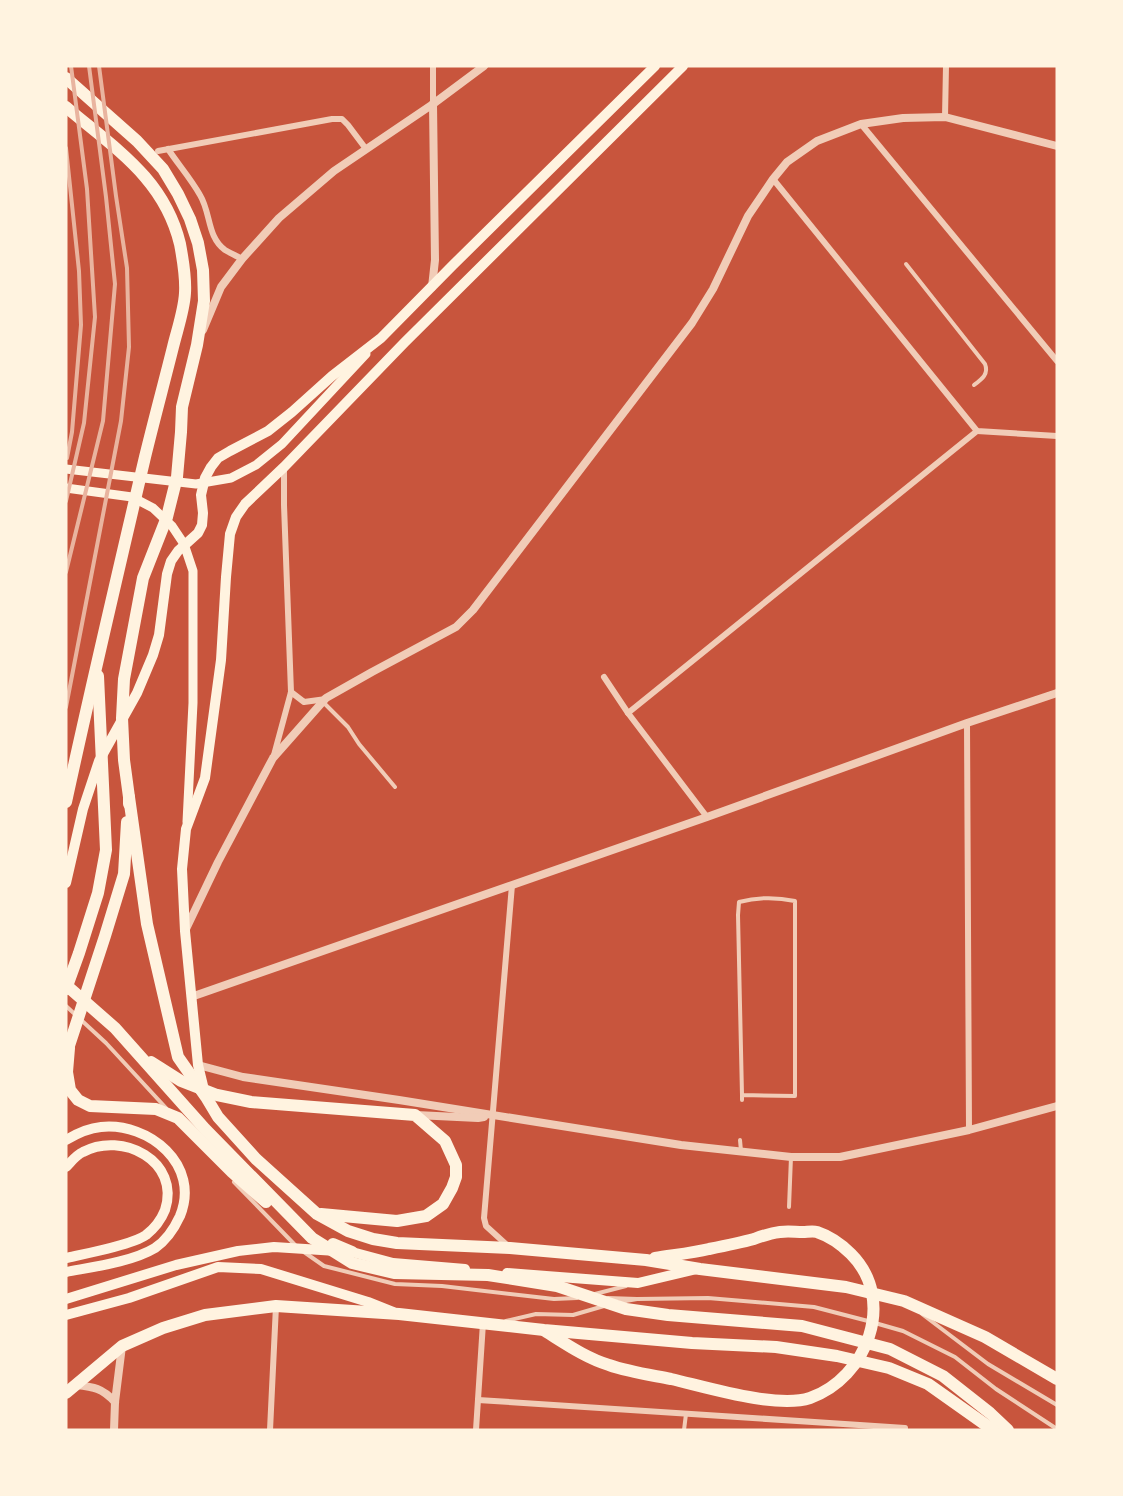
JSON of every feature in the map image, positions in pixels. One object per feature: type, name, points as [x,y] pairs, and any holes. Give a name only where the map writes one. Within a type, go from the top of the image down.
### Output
[{"type":"highway","points":[[66,78],[137,141],[163,169],[190,219],[198,243],[203,270],[204,301],[197,345],[182,407],[177,477],[167,517],[143,578],[123,679],[123,718],[124,760],[147,924],[178,1057],[218,1117],[256,1159],[317,1214],[348,1231],[373,1239],[397,1243],[510,1248],[646,1260],[846,1287],[904,1301],[985,1337],[1057,1379]]},
{"type":"highway","points":[[66,107],[122,153],[146,177],[157,192],[179,242],[185,295],[149,439],[66,802]]},
{"type":"highway","points":[[98,657],[105,850],[98,893],[66,987],[115,1028],[205,1129],[312,1238],[352,1263],[394,1273],[488,1275],[548,1284],[626,1309],[668,1315],[802,1326],[890,1349],[943,1376],[1008,1430]]},
{"type":"highway","points":[[129,797],[124,874],[68,1051],[67,1072],[70,1090],[78,1100],[90,1106],[156,1109],[178,1118],[232,1172],[288,1221],[308,1234],[352,1252]]},
{"type":"highway","points":[[141,1056],[180,1081],[218,1095],[250,1102],[415,1116],[445,1141],[456,1165],[456,1177],[443,1204],[426,1216],[397,1221],[317,1214]]},
{"type":"highway","points":[[544,1330],[577,1351],[609,1365],[738,1395],[777,1401],[800,1401],[824,1391],[852,1368],[864,1349],[872,1329],[873,1292],[868,1278],[858,1261],[844,1247],[816,1232],[779,1232],[709,1250],[646,1260]]},
{"type":"highway","points":[[71,1389],[122,1346],[163,1328],[206,1315],[276,1306],[399,1314],[692,1343],[776,1347],[837,1356],[888,1368],[928,1384],[981,1425],[993,1430]]},
{"type":"main road","points":[[66,469],[196,484],[231,478],[256,465],[282,444],[381,338],[655,66]]},
{"type":"main road","points":[[186,829],[205,777],[221,660],[230,534],[245,504],[684,66]]},
{"type":"main road","points":[[66,883],[83,809],[99,761],[137,693],[153,656],[171,561],[178,551],[198,533],[202,525],[201,495],[210,467],[218,458],[268,431],[381,338]]},
{"type":"main road","points":[[66,488],[132,497],[153,508],[172,525],[184,544],[193,571],[193,703],[182,868],[185,931],[198,1065],[206,1097]]},
{"type":"main road","points":[[66,1140],[100,1127],[122,1128],[146,1135],[168,1152],[178,1165],[185,1193],[182,1211],[175,1227],[156,1247],[142,1255],[66,1272]]},
{"type":"main road","points":[[66,1167],[81,1152],[95,1147],[109,1144],[125,1146],[142,1152],[156,1164],[165,1176],[168,1189],[162,1218],[144,1236],[66,1258]]},
{"type":"main road","points":[[66,1299],[176,1265],[238,1251],[274,1247],[352,1252],[393,1263],[638,1284],[700,1269]]},
{"type":"main road","points":[[66,1315],[129,1298],[218,1267],[261,1269],[399,1314]]},
{"type":"street","points":[[432,287],[435,260],[433,66]]},
{"type":"street","points":[[197,345],[221,287],[242,259],[279,218],[334,171],[434,104],[484,66]]},
{"type":"street","points":[[945,117],[946,66]]},
{"type":"street","points":[[273,758],[325,700],[456,627],[473,610],[692,323],[713,289],[748,216],[787,162],[817,141],[861,124],[903,118],[945,117],[1057,146]]},
{"type":"street","points":[[158,151],[332,119],[342,119],[366,150]]},
{"type":"street","points":[[861,124],[1057,361]]},
{"type":"street","points":[[168,149],[201,196],[217,242],[225,250],[242,259]]},
{"type":"street","points":[[773,179],[977,431]]},
{"type":"street","points":[[628,713],[977,431],[1057,436]]},
{"type":"street","points":[[185,931],[218,862],[273,758],[291,692],[284,467]]},
{"type":"street","points":[[604,677],[628,713],[707,818]]},
{"type":"street","points":[[291,692],[304,702],[325,700]]},
{"type":"street","points":[[191,997],[707,818],[967,723],[1057,693]]},
{"type":"street","points":[[967,723],[969,1130]]},
{"type":"street","points":[[510,1248],[486,1226],[484,1218],[512,885]]},
{"type":"street","points":[[198,1065],[243,1077],[681,1145],[791,1157],[840,1157],[969,1130],[1057,1106]]},
{"type":"street","points":[[415,1116],[478,1118],[493,1115]]},
{"type":"street","points":[[270,1430],[276,1306]]},
{"type":"street","points":[[476,1430],[488,1323]]},
{"type":"street","points":[[114,1430],[122,1346]]},
{"type":"street","points":[[71,1389],[98,1388],[115,1402]]},
{"type":"street","points":[[478,1401],[905,1428]]},
{"type":"lane","points":[[906,264],[985,364],[987,370],[985,376],[974,385]]},
{"type":"lane","points":[[325,700],[395,787]]},
{"type":"lane","points":[[754,898],[795,901],[795,1096],[742,1098],[739,902],[754,898]]},
{"type":"lane","points":[[66,1006],[106,1043],[270,1220],[297,1247],[324,1266],[394,1284],[442,1286],[554,1299],[708,1298],[814,1307],[903,1331],[955,1357],[996,1389],[1057,1429]]},
{"type":"lane","points":[[741,1140],[741,1152]]},
{"type":"lane","points":[[789,1207],[791,1157]]},
{"type":"lane","points":[[579,1298],[638,1284]]},
{"type":"lane","points":[[488,1323],[536,1314],[573,1315],[637,1299]]},
{"type":"lane","points":[[904,1301],[988,1364],[1057,1405]]},
{"type":"lane","points":[[684,1430],[686,1414]]},
{"type":"railway","points":[[66,501],[84,423],[95,317],[87,189],[71,66]]},
{"type":"railway","points":[[66,572],[103,421],[115,284],[89,66]]},
{"type":"railway","points":[[66,707],[121,421],[129,347],[127,268],[99,66]]},
{"type":"railway","points":[[66,148],[79,271],[81,325],[72,432],[67,458]]}]
